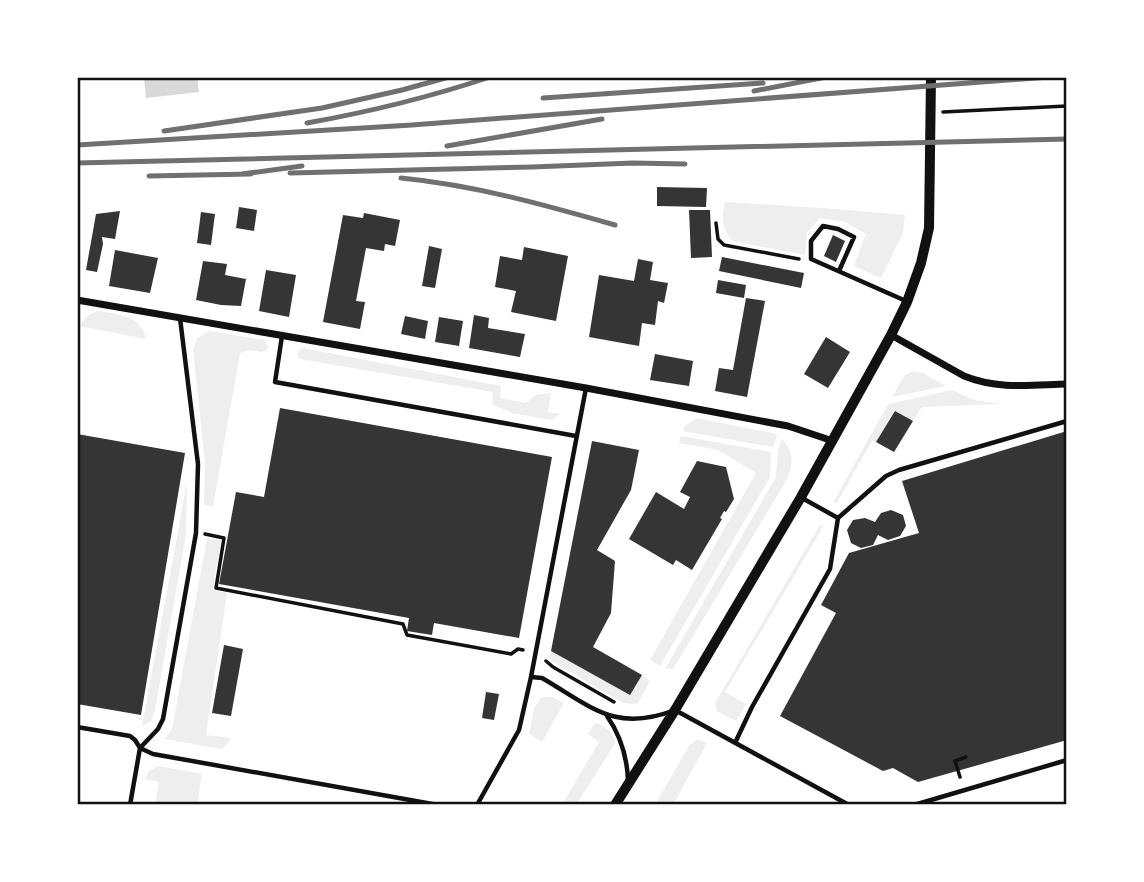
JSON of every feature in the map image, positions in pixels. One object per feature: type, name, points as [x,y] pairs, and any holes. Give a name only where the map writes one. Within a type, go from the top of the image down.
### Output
[{"type":"street","points":[[615,805],[675,710],[801,497],[907,302],[921,263],[929,228],[931,77]]},
{"type":"street","points":[[77,300],[586,388],[788,426],[833,441]]},
{"type":"street","points":[[891,335],[977,381],[1000,386],[1067,384]]},
{"type":"lane","points":[[839,271],[854,237],[838,229],[823,226],[811,241],[811,259],[907,302]]},
{"type":"lane","points":[[130,805],[140,748],[158,729],[163,719],[196,533],[198,464],[180,318]]},
{"type":"lane","points":[[282,337],[275,382],[576,436]]},
{"type":"lane","points":[[477,805],[519,730],[586,388]]},
{"type":"lane","points":[[735,743],[752,707],[830,569],[838,518],[886,476],[899,470],[1067,421]]},
{"type":"lane","points":[[801,497],[838,518]]},
{"type":"lane","points":[[531,677],[542,678],[606,716],[633,720],[675,710],[849,805]]},
{"type":"lane","points":[[606,716],[621,739],[628,783]]},
{"type":"lane","points":[[77,727],[126,735],[135,740],[140,748],[153,754],[438,805]]},
{"type":"lane","points":[[914,805],[1067,760]]},
{"type":"path","points":[[931,112],[1067,106]]},
{"type":"path","points":[[716,223],[718,239],[724,245],[797,259],[811,259]]},
{"type":"path","points":[[196,533],[224,538],[216,588],[403,624],[407,635],[511,654],[518,649],[536,652],[545,655],[552,667],[616,704]]},
{"type":"path","points":[[960,777],[955,761],[966,757]]},
{"type":"shaded area","points":[[197,77],[199,92],[146,98],[144,78]]},
{"type":"shaded area","points":[[725,202],[905,215],[903,233],[881,278],[854,266],[866,234],[845,222],[820,218],[807,233],[805,255],[732,241],[723,223]]},
{"type":"shaded area","points":[[98,311],[134,320],[146,339],[79,326],[88,315]]},
{"type":"shaded area","points":[[209,331],[264,340],[268,346],[268,349],[262,352],[248,350],[240,353],[213,507],[204,504],[205,464],[193,349],[197,339]]},
{"type":"shaded area","points":[[303,348],[501,386],[500,398],[526,403],[536,395],[551,393],[548,412],[560,414],[552,420],[512,413],[492,404],[493,392],[300,359],[297,354]]},
{"type":"shaded area","points":[[913,371],[923,373],[946,386],[892,397],[904,376]]},
{"type":"shaded area","points":[[953,390],[974,400],[1002,404],[922,407],[913,421],[895,411],[876,442],[872,441],[836,504],[834,501],[888,404]]},
{"type":"shaded area","points":[[697,418],[777,435],[773,447],[683,431],[684,427]]},
{"type":"shaded area","points":[[681,436],[771,452],[770,477],[660,666],[650,660],[756,473],[718,450],[679,443]]},
{"type":"shaded area","points":[[782,439],[792,459],[786,481],[673,669],[665,669],[776,477],[778,450]]},
{"type":"shaded area","points":[[187,482],[186,535],[155,710],[151,721],[142,726]]},
{"type":"shaded area","points":[[820,525],[823,527],[725,692],[746,704],[736,721],[717,711],[715,703]]},
{"type":"shaded area","points":[[207,538],[221,540],[213,590],[227,593],[206,735],[232,738],[222,749],[165,739],[172,729]]},
{"type":"shaded area","points":[[551,651],[642,675],[650,681],[638,703],[623,703],[553,662],[549,657]]},
{"type":"shaded area","points":[[553,697],[564,703],[542,742],[529,734],[534,708],[541,698]]},
{"type":"shaded area","points":[[598,723],[610,731],[616,742],[576,805],[562,805],[599,742],[588,734],[594,724]]},
{"type":"shaded area","points":[[697,739],[707,743],[673,805],[655,805],[689,746]]},
{"type":"shaded area","points":[[158,766],[202,774],[197,805],[155,805],[159,782],[145,779],[149,771]]},
{"type":"building","points":[[657,187],[707,188],[706,207],[657,206]]},
{"type":"building","points":[[239,207],[257,210],[254,231],[236,228]]},
{"type":"building","points":[[689,210],[710,210],[712,257],[691,258]]},
{"type":"building","points":[[120,211],[115,239],[102,237],[97,272],[86,270],[96,214]]},
{"type":"building","points":[[201,212],[215,214],[211,245],[197,243]]},
{"type":"building","points":[[364,213],[400,220],[395,246],[385,244],[384,251],[366,248],[356,301],[365,302],[360,329],[323,322],[343,215],[363,218]]},
{"type":"building","points":[[833,235],[845,241],[836,262],[824,256]]},
{"type":"building","points":[[429,246],[442,249],[435,288],[422,286]]},
{"type":"building","points":[[524,247],[568,256],[556,321],[511,312],[516,291],[495,287],[500,256],[522,260]]},
{"type":"building","points":[[115,250],[158,258],[150,293],[109,286]]},
{"type":"building","points":[[722,257],[804,273],[801,288],[719,271]]},
{"type":"building","points":[[638,259],[653,262],[650,280],[668,283],[664,303],[658,301],[655,325],[642,323],[639,346],[589,337],[599,275],[634,281]]},
{"type":"building","points":[[203,261],[227,264],[225,275],[246,279],[241,306],[196,300]]},
{"type":"building","points":[[266,270],[296,275],[289,317],[259,311]]},
{"type":"building","points":[[718,280],[746,285],[744,298],[716,293]]},
{"type":"building","points":[[746,298],[765,301],[747,397],[715,391],[719,368],[733,370]]},
{"type":"building","points":[[474,315],[489,318],[488,328],[525,334],[520,357],[469,348]]},
{"type":"building","points":[[405,316],[428,321],[425,339],[401,334]]},
{"type":"building","points":[[439,317],[463,321],[459,346],[435,342]]},
{"type":"building","points":[[826,337],[850,352],[828,388],[804,374]]},
{"type":"building","points":[[655,354],[693,361],[689,386],[650,380]]},
{"type":"building","points":[[280,408],[552,457],[519,638],[434,623],[432,635],[407,631],[409,618],[219,584],[236,492],[264,497]]},
{"type":"building","points":[[895,411],[913,421],[894,452],[876,442]]},
{"type":"building","points":[[1067,431],[1067,740],[918,782],[893,768],[883,771],[780,716],[836,613],[821,605],[849,553],[919,533],[902,481]]},
{"type":"building","points":[[77,434],[185,453],[141,715],[77,704]]},
{"type":"building","points":[[592,441],[639,450],[631,490],[597,550],[615,561],[611,613],[593,647],[642,675],[630,695],[551,651]]},
{"type":"building","points":[[697,461],[726,467],[734,499],[726,512],[724,511],[692,570],[676,560],[673,565],[629,539],[656,492],[684,509],[690,497],[680,492]]},
{"type":"building","points":[[891,510],[903,515],[906,526],[900,536],[888,540],[878,535],[873,545],[861,548],[851,543],[847,530],[853,520],[865,518],[875,522],[881,513]]},
{"type":"building","points":[[224,645],[243,649],[231,716],[212,713]]},
{"type":"building","points":[[486,692],[499,694],[494,720],[482,718]]},
{"type":"railway","points":[[164,131],[322,108],[449,77]]},
{"type":"railway","points":[[307,123],[399,103],[490,77]]},
{"type":"railway","points":[[754,91],[826,77]]},
{"type":"railway","points":[[77,145],[412,125],[1049,77]]},
{"type":"railway","points":[[543,98],[763,83]]},
{"type":"railway","points":[[447,146],[602,119]]},
{"type":"railway","points":[[77,163],[1067,139]]},
{"type":"railway","points":[[290,173],[633,163],[685,164]]},
{"type":"railway","points":[[242,174],[302,166]]},
{"type":"railway","points":[[149,176],[251,174]]},
{"type":"railway","points":[[401,178],[482,191],[615,225]]}]
